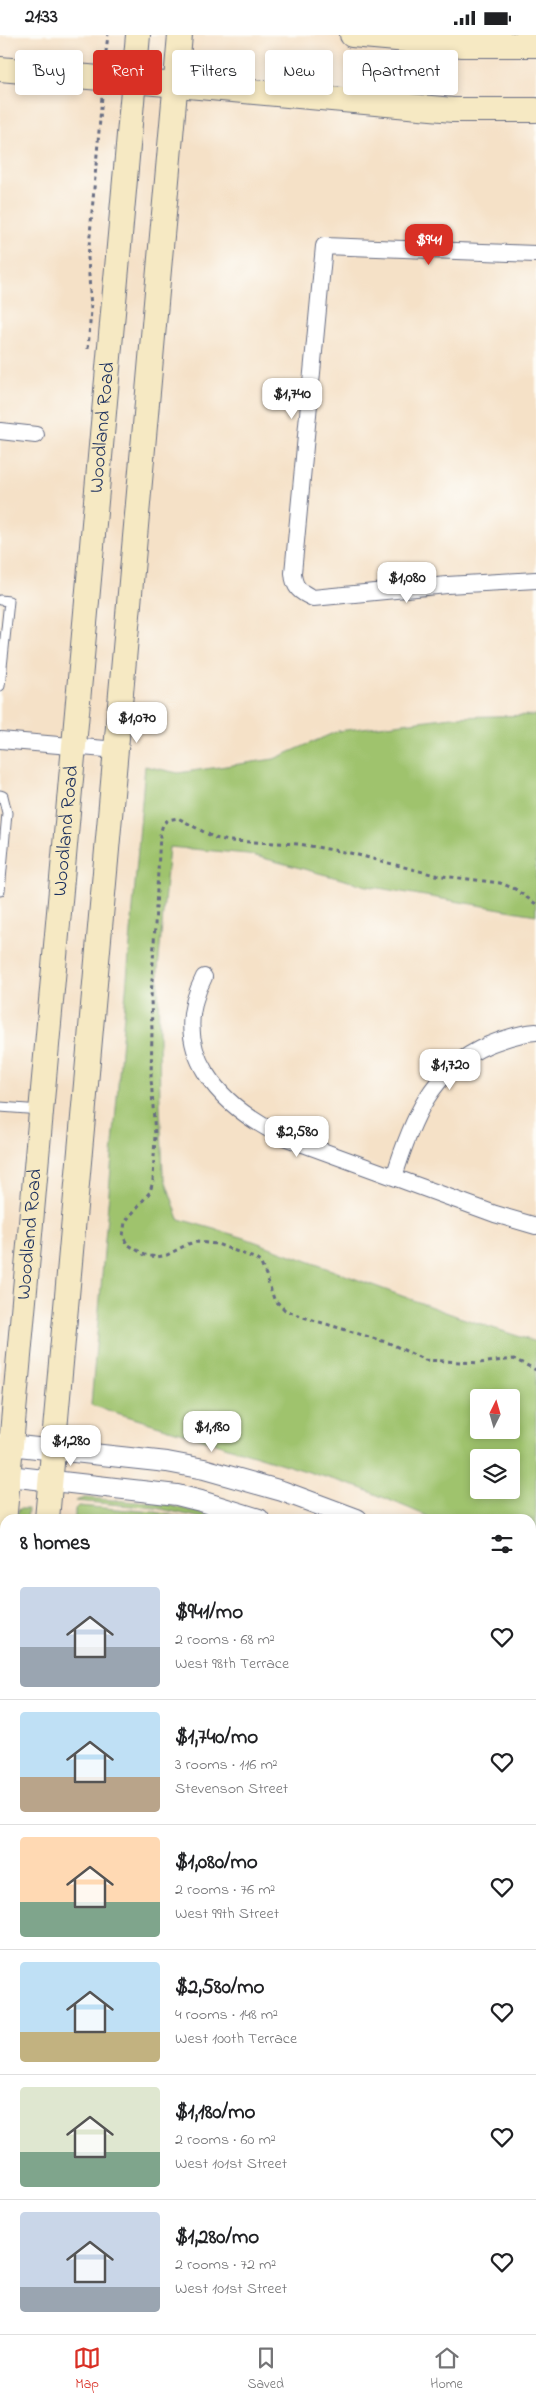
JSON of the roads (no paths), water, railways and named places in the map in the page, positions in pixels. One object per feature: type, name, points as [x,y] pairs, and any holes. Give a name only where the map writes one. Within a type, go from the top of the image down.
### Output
[{"type":"main road","name":"Woodland Road","points":[[137,50],[138,35]]},
{"type":"main road","name":"Woodland Road","points":[[178,50],[180,35]]},
{"type":"main road","points":[[352,35],[463,45],[536,45]]},
{"type":"main road","points":[[0,69],[93,77]]},
{"type":"main road","points":[[255,92],[454,109],[536,110]]},
{"type":"main road","name":"Woodland Road","points":[[2,1514],[6,1445],[42,1110],[133,95]]},
{"type":"main road","name":"Woodland Road","points":[[47,1514],[174,95]]},
{"type":"street","points":[[536,254],[324,246],[293,573],[296,586],[300,592],[313,598],[447,585],[536,580]]},
{"type":"street","points":[[0,431],[36,435]]},
{"type":"street","points":[[0,740],[117,750]]},
{"type":"street","points":[[204,977],[193,1004],[192,1039],[198,1059],[209,1079],[239,1112],[284,1137],[494,1214],[536,1225]]},
{"type":"street","points":[[394,1177],[414,1117],[440,1077],[475,1050],[500,1040],[536,1033]]},
{"type":"street","points":[[6,1445],[167,1462],[204,1469],[282,1491],[344,1514]]},
{"type":"street","points":[[4,1475],[177,1495],[243,1514]]},
{"type":"lane","points":[[0,601],[9,601],[0,685]]},
{"type":"lane","points":[[0,795],[3,796],[8,813],[0,891]]},
{"type":"lane","points":[[0,1107],[42,1110]]}]
